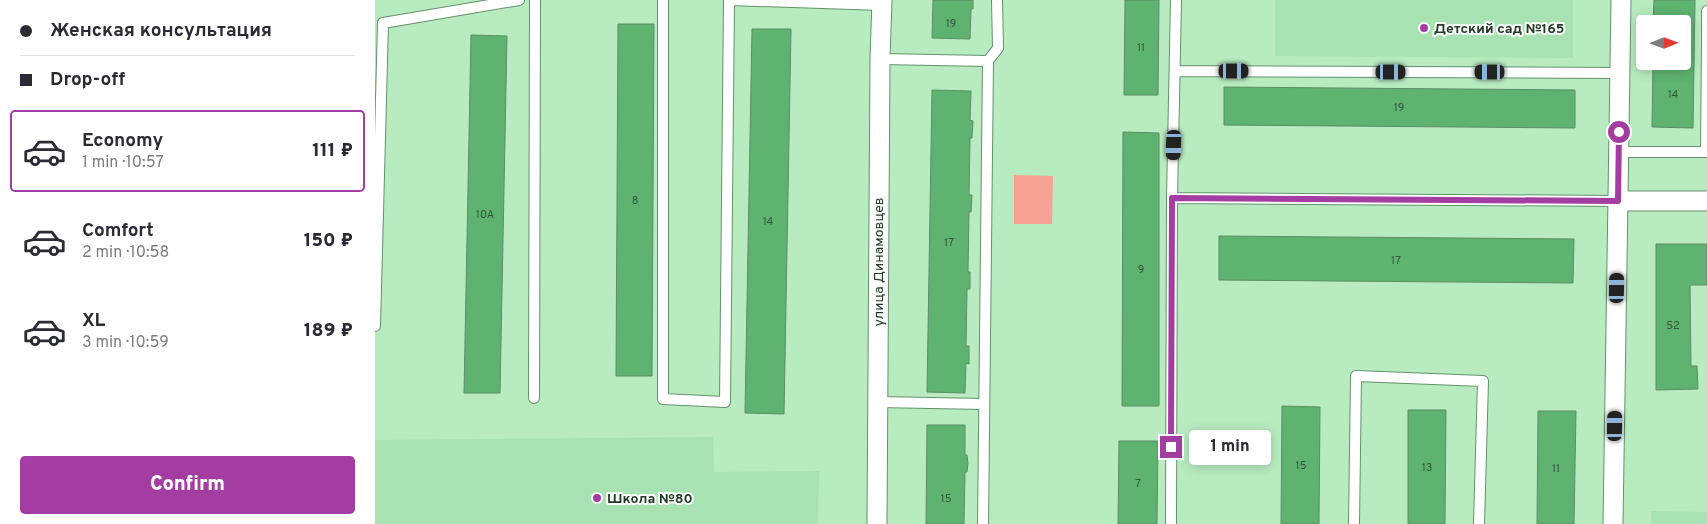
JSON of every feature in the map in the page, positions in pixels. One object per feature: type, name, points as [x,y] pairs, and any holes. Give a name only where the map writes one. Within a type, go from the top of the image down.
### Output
[{"type":"street","points":[[1613,524],[1621,0]]},
{"type":"street","name":"улица Динамовцев","points":[[877,524],[879,59],[882,3]]},
{"type":"street","points":[[1618,201],[1707,201]]},
{"type":"lane","points":[[375,326],[379,23],[519,0]]},
{"type":"lane","points":[[534,398],[535,0]]},
{"type":"lane","points":[[663,0],[663,399],[725,402],[729,0],[882,3]]},
{"type":"lane","points":[[983,524],[988,61],[998,48],[997,0]]},
{"type":"lane","points":[[1171,524],[1172,198],[1176,0]]},
{"type":"lane","points":[[1619,152],[1706,152],[1707,11]]},
{"type":"lane","points":[[879,59],[988,61]]},
{"type":"lane","points":[[1175,71],[1619,73]]},
{"type":"lane","points":[[1172,198],[1618,201]]},
{"type":"lane","points":[[1354,524],[1356,376],[1483,382],[1479,524]]},
{"type":"lane","points":[[878,402],[984,404]]},
{"type":"shaded area","name":"Детский сад №165","points":[[1275,0],[1573,0],[1573,58],[1275,56]]},
{"type":"shaded area","points":[[1014,175],[1053,176],[1052,224],[1014,224]]},
{"type":"shaded area","name":"Школа №80","points":[[713,437],[714,472],[819,471],[818,524],[375,524],[375,440]]},
{"type":"shaded area","points":[[1651,511],[1707,512],[1707,524],[1651,524]]},
{"type":"building","points":[[933,0],[973,0],[970,39],[932,38]]},
{"type":"building","points":[[1125,0],[1159,0],[1158,95],[1124,95]]},
{"type":"building","points":[[1654,0],[1695,0],[1693,128],[1652,127],[1653,70],[1691,70],[1691,15],[1653,15]]},
{"type":"building","points":[[618,24],[654,24],[652,376],[616,376]]},
{"type":"building","points":[[752,29],[791,29],[784,414],[745,413]]},
{"type":"building","points":[[471,35],[507,36],[500,393],[464,393]]},
{"type":"building","points":[[1224,87],[1575,90],[1575,128],[1224,125]]},
{"type":"building","points":[[932,90],[971,91],[970,120],[973,121],[972,138],[970,138],[969,195],[972,195],[971,212],[969,212],[968,272],[970,272],[970,289],[967,289],[966,346],[969,346],[969,364],[966,363],[965,393],[927,392]]},
{"type":"building","points":[[1123,132],[1159,133],[1159,406],[1122,406]]},
{"type":"building","points":[[1219,236],[1574,239],[1573,283],[1219,280]]},
{"type":"building","points":[[1656,244],[1707,244],[1707,285],[1690,285],[1691,366],[1697,366],[1698,389],[1656,390]]},
{"type":"building","points":[[1282,406],[1320,407],[1319,524],[1281,524]]},
{"type":"building","points":[[1408,410],[1446,410],[1445,524],[1408,524]]},
{"type":"building","points":[[1538,411],[1576,411],[1574,524],[1537,524]]},
{"type":"building","points":[[927,425],[965,425],[965,455],[967,455],[968,463],[967,472],[965,472],[964,524],[926,524]]},
{"type":"building","points":[[1119,441],[1158,441],[1157,524],[1118,524]]},
{"type":"place","name":"Детский сад №165","points":[[1424,28]]},
{"type":"place","name":"Школа №80","points":[[597,498]]},
{"type":"route","points":[[1171,447],[1172,198],[1618,201],[1619,132]]}]
